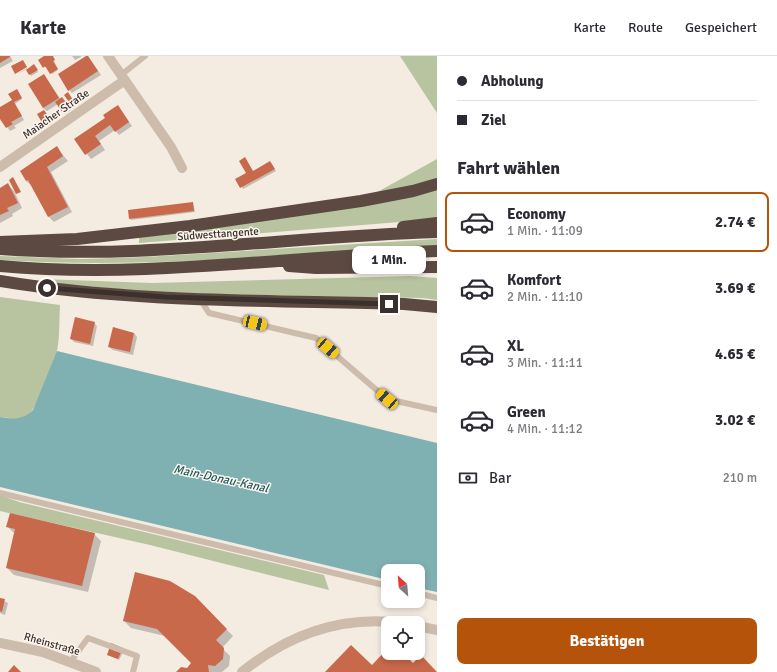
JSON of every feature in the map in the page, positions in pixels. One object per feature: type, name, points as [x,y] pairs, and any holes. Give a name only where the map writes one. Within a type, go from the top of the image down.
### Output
[{"type":"highway","points":[[0,242],[96,237],[190,226],[368,200],[413,191],[437,184]]},
{"type":"highway","points":[[357,236],[421,224],[437,223]]},
{"type":"highway","name":"Südwesttangente","points":[[0,249],[56,252],[119,252],[187,249],[357,236],[437,232]]},
{"type":"highway","points":[[0,266],[97,270],[252,263],[437,251]]},
{"type":"highway","points":[[252,263],[316,268],[437,267]]},
{"type":"highway","points":[[0,281],[92,293],[200,299],[396,304],[437,307]]},
{"type":"street","points":[[108,56],[171,147],[182,168]]},
{"type":"street","name":"Maiacher Straße","points":[[0,167],[123,78]]},
{"type":"street","points":[[242,672],[264,654],[309,633],[330,626],[363,621],[381,622]]},
{"type":"street","points":[[425,627],[437,630]]},
{"type":"street","name":"Rheinstraße","points":[[0,643],[43,652],[96,672]]},
{"type":"lane","points":[[123,78],[144,56]]},
{"type":"lane","points":[[200,299],[209,313],[316,338],[387,399],[437,410]]},
{"type":"lane","points":[[0,493],[381,584]]},
{"type":"lane","points":[[425,595],[437,598]]},
{"type":"lane","points":[[71,662],[88,638],[137,656],[133,672]]},
{"type":"green space","points":[[400,56],[437,56],[437,113]]},
{"type":"green space","points":[[437,159],[437,180],[372,195]]},
{"type":"green space","points":[[437,189],[437,219],[139,243],[139,236]]},
{"type":"green space","points":[[437,239],[437,246],[218,260],[109,263],[0,260],[0,256],[81,259],[146,257]]},
{"type":"green space","points":[[410,276],[437,278],[437,300],[423,298],[172,294],[41,282],[41,279],[152,283]]},
{"type":"green space","points":[[0,297],[60,305],[59,334],[56,357],[41,394],[33,409],[27,416],[19,418],[0,417]]},
{"type":"green space","points":[[0,495],[19,502],[324,575],[329,590],[150,545],[0,511]]},
{"type":"water","name":"Main-Donau-Kanal","points":[[57,351],[437,443],[437,592],[425,589],[425,564],[381,564],[381,578],[0,487],[0,417],[18,418],[25,416],[33,410]]},
{"type":"building","points":[[0,56],[10,56],[10,57],[0,63]]},
{"type":"building","points":[[44,56],[53,56],[55,60],[53,61],[58,69],[50,74],[45,66],[43,68],[38,60]]},
{"type":"building","points":[[88,56],[98,71],[68,91],[58,74]]},
{"type":"building","points":[[23,60],[27,67],[15,74],[11,66]]},
{"type":"building","points":[[34,64],[38,70],[29,75],[26,70]]},
{"type":"building","points":[[44,74],[59,98],[43,108],[28,84]]},
{"type":"building","points":[[17,89],[22,98],[14,102],[22,116],[11,122],[13,124],[6,128],[0,119],[0,107],[12,100],[8,94]]},
{"type":"building","points":[[68,92],[73,100],[69,102],[64,95]]},
{"type":"building","points":[[62,97],[70,108],[63,113],[55,102]]},
{"type":"building","points":[[118,105],[129,122],[115,132],[110,125],[95,136],[101,144],[85,155],[74,139],[105,118],[103,115]]},
{"type":"building","points":[[44,110],[51,121],[44,126],[37,114]]},
{"type":"building","points":[[57,146],[63,156],[47,167],[68,207],[48,217],[28,180],[26,181],[20,171]]},
{"type":"building","points":[[245,157],[253,171],[270,161],[275,169],[240,188],[235,179],[246,173],[239,161]]},
{"type":"building","points":[[13,177],[21,192],[16,194],[9,180]]},
{"type":"building","points":[[8,183],[18,203],[7,208],[9,211],[0,215],[0,188]]},
{"type":"building","points":[[193,202],[194,211],[129,219],[128,210]]},
{"type":"building","points":[[75,317],[95,322],[90,344],[70,339]]},
{"type":"building","points":[[113,327],[134,333],[130,352],[108,347]]},
{"type":"building","points":[[10,513],[95,533],[82,586],[6,568],[15,529],[6,527]]},
{"type":"building","points":[[135,572],[170,581],[195,596],[227,629],[216,640],[224,648],[223,659],[215,666],[208,665],[209,672],[176,672],[181,667],[187,668],[191,663],[157,629],[123,621]]},
{"type":"building","points":[[0,598],[5,599],[2,612],[0,611]]},
{"type":"building","points":[[111,643],[123,648],[118,659],[107,655]]},
{"type":"building","points":[[351,645],[372,665],[381,655],[381,660],[410,660],[413,663],[416,660],[425,659],[437,672],[325,672]]},
{"type":"building","points":[[14,665],[21,672],[8,672]]},
{"type":"route","points":[[47,288],[92,293],[200,299],[389,304]]}]
